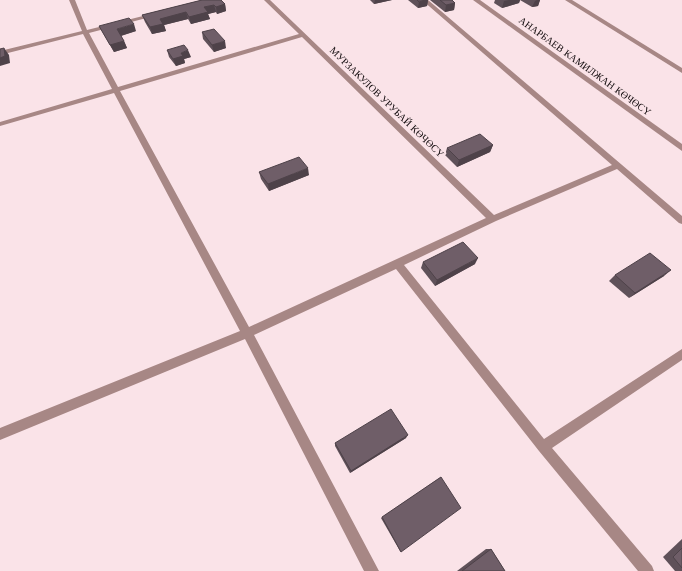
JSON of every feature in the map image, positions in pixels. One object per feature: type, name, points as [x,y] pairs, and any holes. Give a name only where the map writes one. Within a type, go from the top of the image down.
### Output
[{"type":"street","points":[[72,0],[85,32],[248,333],[372,571]]},
{"type":"street","name":"МУРЗАКУЛОВ УРУБАЙ КӨЧӨСҮ","points":[[267,0],[493,219]]},
{"type":"street","points":[[425,0],[682,221]]},
{"type":"street","name":"АНАРБАЕВ КАМИЛЖАН КӨЧӨСҮ","points":[[476,0],[682,148]]},
{"type":"street","points":[[568,0],[682,71]]},
{"type":"street","points":[[0,53],[159,14]]},
{"type":"street","points":[[0,124],[303,35]]},
{"type":"street","points":[[0,434],[248,333],[493,219],[617,166]]},
{"type":"street","points":[[397,263],[543,447],[647,571]]},
{"type":"street","points":[[543,447],[682,354]]},
{"type":"building","points":[[202,0],[221,0],[225,4],[216,7],[214,5],[204,7],[208,12],[189,17],[186,12],[160,19],[163,24],[150,27],[142,15]]},
{"type":"building","points":[[440,0],[452,0],[455,3],[446,5]]},
{"type":"building","points":[[129,18],[134,24],[117,29],[124,41],[110,45],[99,26]]},
{"type":"building","points":[[214,29],[225,41],[212,45],[202,32]]},
{"type":"building","points":[[184,45],[188,50],[181,53],[183,56],[173,59],[167,50]]},
{"type":"building","points":[[4,48],[5,56],[0,58],[0,49]]},
{"type":"building","points":[[480,134],[493,145],[459,160],[447,148]]},
{"type":"building","points":[[299,157],[308,168],[268,184],[259,172]]},
{"type":"building","points":[[463,242],[478,258],[437,280],[423,262]]},
{"type":"building","points":[[650,253],[671,270],[635,293],[615,275]]},
{"type":"building","points":[[391,409],[408,435],[351,471],[335,443]]},
{"type":"building","points":[[441,477],[461,508],[401,552],[382,517]]},
{"type":"building","points":[[682,548],[682,568],[673,557]]},
{"type":"building","points":[[491,549],[505,571],[462,571]]}]
